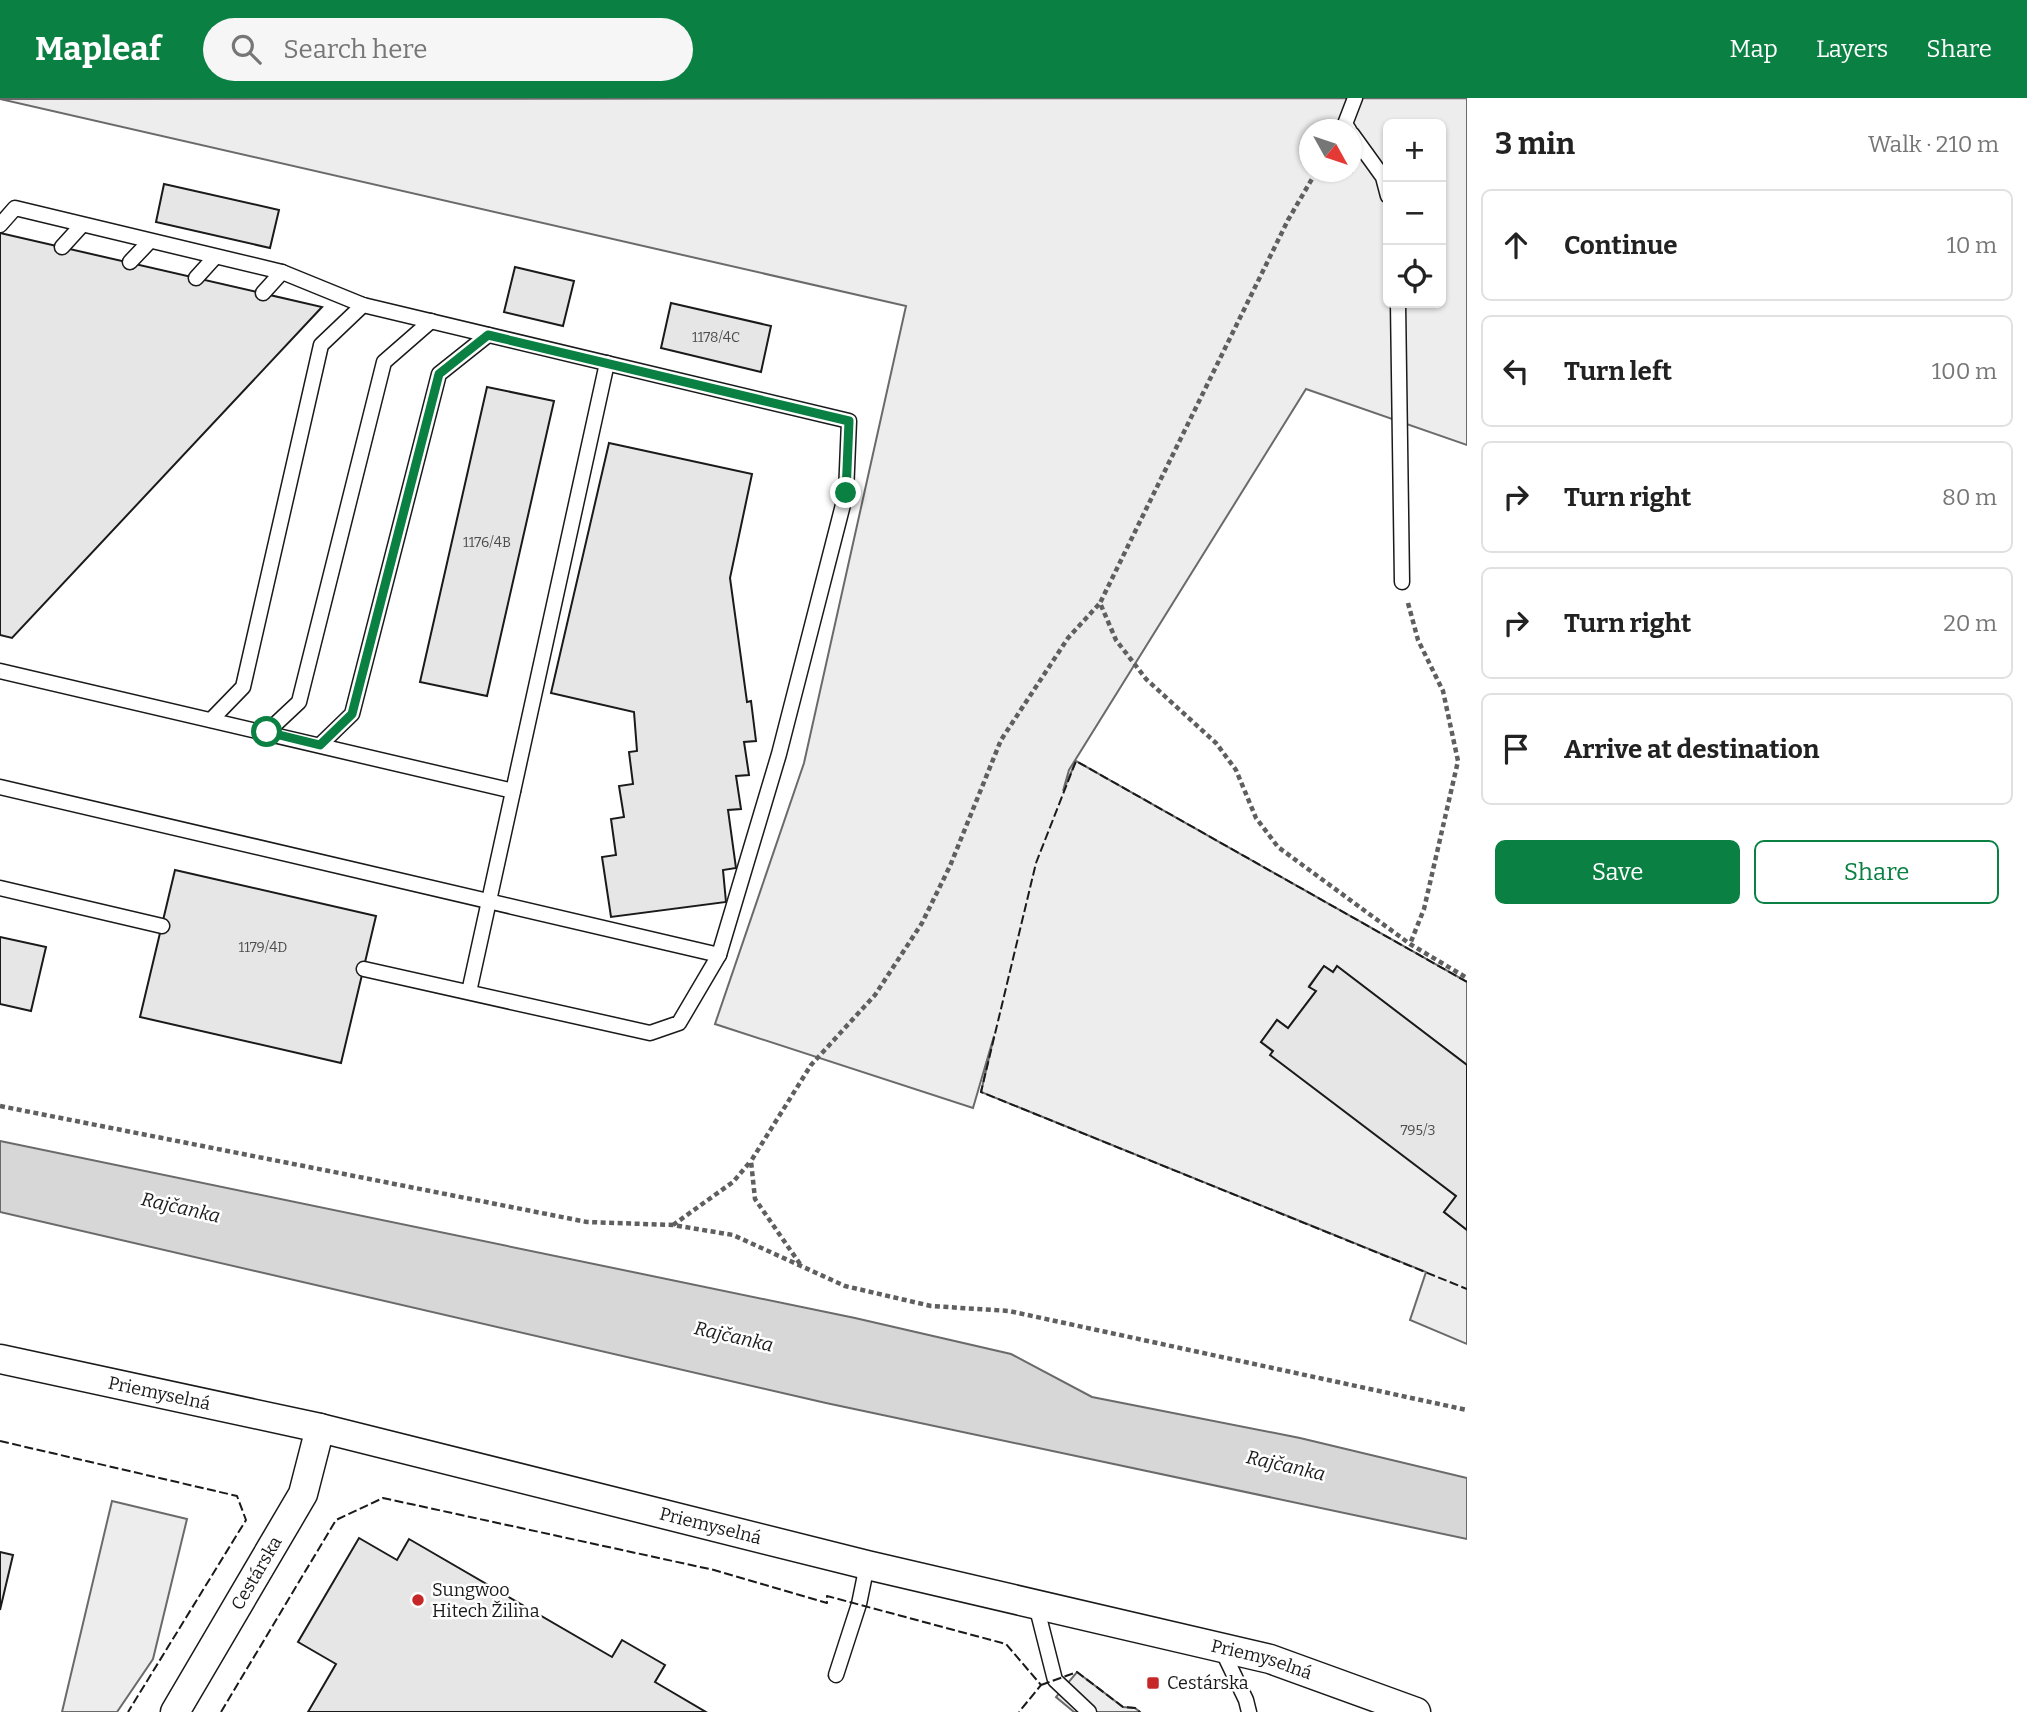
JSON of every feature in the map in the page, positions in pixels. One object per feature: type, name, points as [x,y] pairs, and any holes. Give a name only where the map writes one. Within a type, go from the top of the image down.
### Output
[{"type":"street","name":"Priemyselná","points":[[0,1359],[320,1428],[867,1565],[1222,1650],[1270,1659],[1416,1712]]},
{"type":"street","name":"Cestárska","points":[[175,1712],[303,1494],[320,1428]]},
{"type":"street","points":[[1325,1679],[1351,1712]]},
{"type":"lane","points":[[1347,119],[1355,98]]},
{"type":"lane","points":[[1362,148],[1384,182]]},
{"type":"lane","points":[[0,225],[15,208],[282,272],[363,305],[849,421],[846,493],[779,754],[719,954],[679,1023],[650,1033],[364,969]]},
{"type":"lane","points":[[62,247],[82,225]]},
{"type":"lane","points":[[130,262],[149,242]]},
{"type":"lane","points":[[196,278],[215,257]]},
{"type":"lane","points":[[262,293],[282,272]]},
{"type":"lane","points":[[211,720],[243,687],[321,345],[363,305]]},
{"type":"lane","points":[[1398,308],[1402,582]]},
{"type":"lane","points":[[267,732],[299,702],[384,362],[431,321]]},
{"type":"lane","points":[[320,745],[352,714],[439,374],[488,335]]},
{"type":"lane","points":[[469,992],[607,363]]},
{"type":"lane","points":[[0,671],[513,791]]},
{"type":"lane","points":[[0,788],[719,954]]},
{"type":"lane","points":[[0,888],[162,926]]},
{"type":"lane","points":[[836,1675],[859,1604],[867,1565]]},
{"type":"lane","points":[[1036,1605],[1055,1680],[1081,1710]]},
{"type":"lane","points":[[1222,1650],[1247,1700],[1249,1712]]},
{"type":"path","points":[[673,1225],[733,1182],[751,1161],[811,1065],[875,995],[922,923],[950,866],[1001,740],[1068,638],[1100,603],[1258,278],[1311,182]]},
{"type":"path","points":[[1402,582],[1419,640],[1443,691],[1458,761],[1424,909],[1410,944]]},
{"type":"path","points":[[1100,603],[1116,640],[1146,679],[1216,743],[1236,770],[1256,818],[1278,847],[1410,944],[1467,978]]},
{"type":"path","points":[[0,1106],[587,1222],[673,1225],[733,1235],[845,1286],[931,1306],[1009,1311],[1467,1409]]},
{"type":"path","points":[[751,1161],[755,1199],[801,1265]]},
{"type":"shaded area","points":[[1467,98],[1467,445],[1306,389],[1069,770],[1063,791],[1076,761],[1467,982],[1467,1065],[1337,967],[1333,972],[1324,966],[1309,986],[1316,991],[1288,1028],[1277,1020],[1261,1042],[1456,1196],[1444,1212],[1467,1230],[1467,1344],[1410,1320],[1426,1272],[981,1092],[994,1036],[973,1108],[715,1024],[804,763],[906,306],[0,99]]},
{"type":"shaded area","points":[[112,1501],[187,1519],[153,1659],[117,1712],[62,1712]]},
{"type":"shaded area","points":[[1077,1672],[1123,1707],[1135,1708],[1140,1712],[1074,1712],[1056,1697]]},
{"type":"water","name":"Rajčanka","points":[[0,1141],[855,1318],[1011,1354],[1092,1397],[1300,1438],[1467,1478],[1467,1539],[826,1403],[0,1212]]},
{"type":"building","points":[[164,184],[279,210],[270,248],[156,222]]},
{"type":"building","points":[[0,233],[322,307],[12,638],[0,635]]},
{"type":"building","points":[[515,267],[574,281],[563,326],[504,312]]},
{"type":"building","points":[[671,303],[771,326],[761,372],[661,348]]},
{"type":"building","points":[[487,387],[554,401],[487,696],[420,682]]},
{"type":"building","points":[[609,443],[752,474],[730,578],[747,702],[751,701],[756,741],[744,742],[749,775],[736,776],[741,809],[728,810],[736,868],[723,870],[726,902],[611,917],[602,857],[616,855],[611,819],[624,817],[619,786],[633,784],[629,752],[637,751],[634,712],[551,693]]},
{"type":"building","points":[[175,870],[376,916],[341,1063],[140,1017]]},
{"type":"building","points":[[0,937],[46,947],[31,1011],[0,1004]]},
{"type":"building","points":[[1324,966],[1333,972],[1337,966],[1467,1065],[1467,1230],[1444,1212],[1456,1196],[1270,1055],[1273,1051],[1261,1042],[1277,1020],[1288,1028],[1316,991],[1309,987]]},
{"type":"building","name":"Sungwoo Hitech Žilina","points":[[359,1538],[397,1560],[409,1539],[612,1657],[622,1640],[665,1665],[655,1682],[706,1712],[308,1712],[336,1664],[298,1642]]},
{"type":"building","points":[[0,1552],[13,1555],[0,1610]]},
{"type":"fence","points":[[1467,982],[1076,761],[1036,863],[981,1092],[1467,1289]]},
{"type":"fence","points":[[0,1441],[237,1496],[246,1520],[128,1712]]},
{"type":"fence","points":[[221,1712],[336,1520],[383,1498],[714,1570],[827,1603],[827,1596],[1006,1644],[1041,1685],[1019,1712]]},
{"type":"fence","points":[[1041,1685],[1077,1672],[1123,1707],[1135,1708],[1140,1712]]},
{"type":"place","name":"Sungwoo Hitech Žilina","points":[[418,1600]]},
{"type":"place","name":"Cestárska","points":[[1153,1683]]},
{"type":"route","points":[[267,732],[320,745],[352,714],[439,374],[488,335],[849,421],[846,493]]}]
